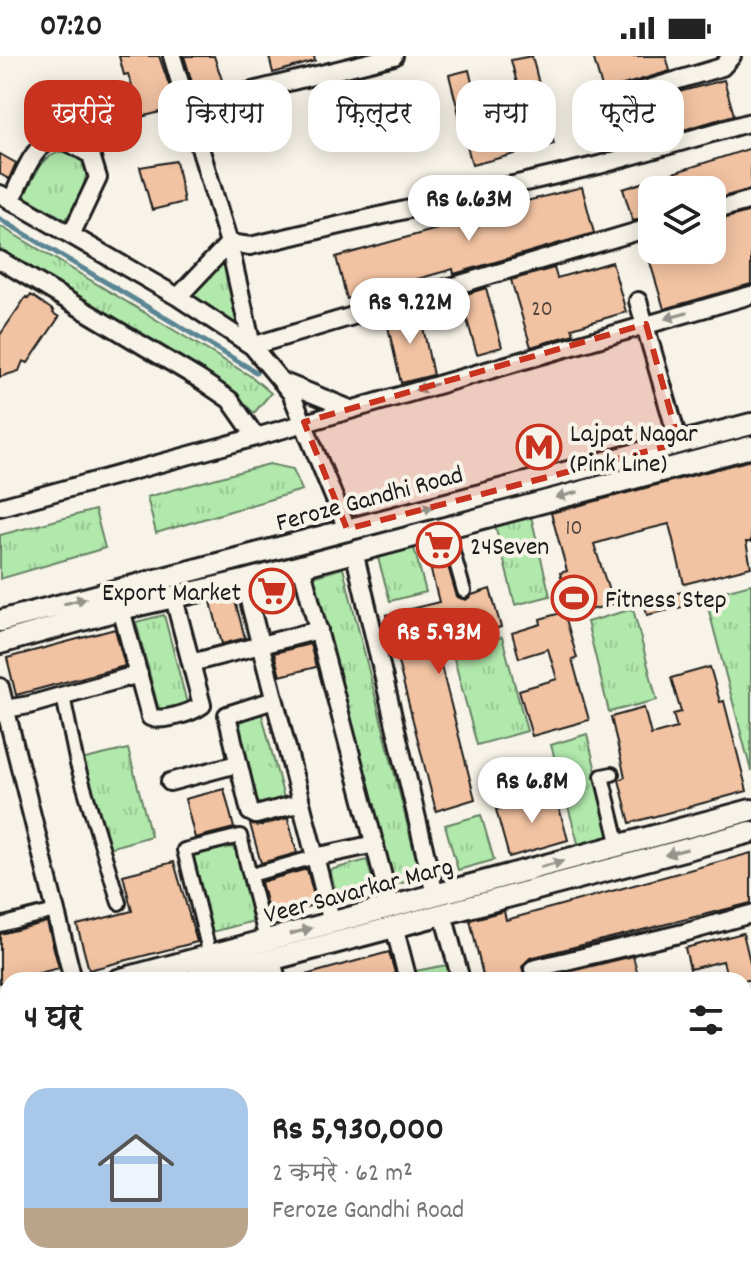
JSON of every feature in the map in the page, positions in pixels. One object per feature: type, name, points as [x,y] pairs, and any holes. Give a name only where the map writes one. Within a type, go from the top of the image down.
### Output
[{"type":"street","points":[[172,56],[179,80]]},
{"type":"street","points":[[292,81],[394,56]]},
{"type":"street","points":[[678,80],[722,67],[732,56]]},
{"type":"street","points":[[229,243],[250,246],[599,165],[751,122]]},
{"type":"street","points":[[71,235],[98,178],[91,155],[61,138],[38,148],[6,197],[71,235],[178,297],[252,346],[291,393],[347,529]]},
{"type":"street","points":[[201,152],[229,243],[252,346]]},
{"type":"street","points":[[726,207],[751,200]]},
{"type":"street","points":[[252,346],[638,231]]},
{"type":"street","points":[[178,297],[229,243]]},
{"type":"street","points":[[0,260],[187,371],[230,400],[256,437]]},
{"type":"street","points":[[0,507],[751,295]]},
{"type":"street","points":[[638,301],[679,443]]},
{"type":"street","points":[[281,381],[350,409]]},
{"type":"street","name":"Feroze Gandhi Road","points":[[0,621],[751,424]]},
{"type":"street","name":"Feroze Gandhi Road","points":[[0,643],[751,447]]},
{"type":"street","points":[[618,459],[621,481]]},
{"type":"street","points":[[446,527],[464,591]]},
{"type":"street","points":[[354,551],[439,904],[459,972]]},
{"type":"street","points":[[301,565],[406,972]]},
{"type":"street","points":[[244,581],[332,923]]},
{"type":"street","points":[[121,609],[150,717],[157,720],[202,705],[174,598]]},
{"type":"street","points":[[191,663],[319,630]]},
{"type":"street","points":[[4,718],[63,696],[139,674]]},
{"type":"street","points":[[0,687],[4,718],[71,972]]},
{"type":"street","points":[[63,696],[77,764],[119,903]]},
{"type":"street","points":[[274,700],[227,715],[237,764],[253,815],[301,803]]},
{"type":"street","points":[[170,782],[237,764]]},
{"type":"street","points":[[612,774],[602,776],[619,846]]},
{"type":"street","name":"Veer Savarkar Marg","points":[[439,904],[619,846],[751,810]]},
{"type":"street","name":"Veer Savarkar Marg","points":[[147,972],[210,955],[269,950],[439,904],[751,832]]},
{"type":"street","points":[[210,955],[184,850],[240,836],[275,972]]},
{"type":"street","points":[[251,875],[375,844]]},
{"type":"street","points":[[0,925],[55,911]]},
{"type":"street","points":[[533,969],[751,914]]},
{"type":"street","name":"Veer Savarkar Marg","points":[[220,972],[332,923],[392,916]]},
{"type":"highlighted area","points":[[646,324],[679,443],[347,529],[304,422]]},
{"type":"green space","points":[[54,154],[75,155],[83,161],[86,169],[82,190],[66,220],[24,196],[43,163]]},
{"type":"green space","points":[[0,226],[252,377],[271,393],[254,413],[236,396],[0,252]]},
{"type":"green space","points":[[225,256],[238,330],[186,302]]},
{"type":"green space","points":[[269,464],[293,469],[302,490],[156,533],[147,497]]},
{"type":"green space","points":[[95,510],[105,548],[0,579],[0,535]]},
{"type":"green space","points":[[530,512],[550,596],[515,605],[494,521]]},
{"type":"green space","points":[[414,548],[426,592],[390,601],[378,558]]},
{"type":"green space","points":[[343,568],[421,879],[392,885],[312,577]]},
{"type":"green space","points":[[751,584],[751,771],[705,596]]},
{"type":"green space","points":[[633,609],[657,700],[609,712],[587,622]]},
{"type":"green space","points":[[164,615],[188,707],[160,715],[136,622]]},
{"type":"green space","points":[[502,637],[527,731],[477,745],[452,651]]},
{"type":"green space","points":[[261,711],[285,802],[241,815],[219,723]]},
{"type":"green space","points":[[587,734],[613,841],[580,850],[551,745]]},
{"type":"green space","points":[[128,749],[151,836],[109,848],[81,760]]},
{"type":"green space","points":[[481,815],[494,860],[458,870],[445,825]]},
{"type":"green space","points":[[230,845],[236,851],[254,921],[212,932],[194,858],[195,853]]},
{"type":"green space","points":[[367,860],[375,890],[338,900],[330,870]]},
{"type":"green space","points":[[447,965],[449,972],[415,972]]},
{"type":"building","points":[[119,56],[159,56],[167,80],[158,80],[158,113],[142,117],[142,80],[130,80],[128,74],[124,75]]},
{"type":"building","points":[[184,56],[214,56],[222,80],[191,80]]},
{"type":"building","points":[[269,56],[314,56],[315,61],[273,73]]},
{"type":"building","points":[[532,56],[538,80],[516,80],[511,60]]},
{"type":"building","points":[[593,56],[666,56],[670,71],[640,80],[600,80]]},
{"type":"building","points":[[469,70],[471,80],[456,80],[456,102],[449,75]]},
{"type":"building","points":[[724,80],[734,115],[684,130],[684,91]]},
{"type":"building","points":[[751,148],[751,189],[726,196],[726,176],[664,176]]},
{"type":"building","points":[[469,152],[523,152],[472,165]]},
{"type":"building","points":[[0,154],[16,163],[9,179],[0,174]]},
{"type":"building","points":[[176,161],[184,202],[152,210],[140,167]]},
{"type":"building","points":[[638,184],[638,220],[633,221],[623,189]]},
{"type":"building","points":[[582,187],[594,233],[454,274],[453,269],[347,299],[336,257],[444,227],[443,224],[477,214],[476,210],[499,205],[499,208]]},
{"type":"building","points":[[751,211],[751,284],[664,309],[651,264],[726,264],[726,218]]},
{"type":"building","points":[[612,262],[626,312],[572,328],[574,334],[531,347],[511,280],[554,268],[557,278]]},
{"type":"building","points":[[486,288],[502,347],[477,354],[460,296]]},
{"type":"building","points":[[31,295],[59,317],[28,363],[23,361],[19,371],[0,377],[0,335],[26,297],[28,299]]},
{"type":"building","points":[[419,308],[433,375],[401,383],[386,318]]},
{"type":"building","points":[[751,460],[751,542],[746,542],[751,567],[684,584],[669,524],[632,533],[594,544],[613,604],[571,615],[560,573],[567,571],[551,513]]},
{"type":"building","points":[[441,542],[457,597],[466,600],[490,589],[501,627],[436,646],[475,799],[436,811],[386,615],[439,602],[425,547]]},
{"type":"building","points":[[692,590],[695,604],[647,615],[644,600]]},
{"type":"building","points":[[234,597],[245,638],[222,644],[211,602]]},
{"type":"building","points":[[564,612],[577,658],[572,659],[589,720],[532,736],[519,690],[557,679],[548,649],[519,658],[512,633],[541,624],[540,619]]},
{"type":"building","points":[[115,629],[125,666],[16,695],[7,658]]},
{"type":"building","points":[[310,644],[316,667],[280,676],[274,653]]},
{"type":"building","points":[[710,667],[720,702],[724,701],[747,791],[630,823],[619,780],[625,777],[611,717],[644,708],[651,735],[677,728],[673,714],[681,712],[671,678]]},
{"type":"building","points":[[224,789],[234,828],[195,838],[185,799]]},
{"type":"building","points":[[555,793],[568,840],[509,857],[496,810]]},
{"type":"building","points":[[288,818],[297,853],[261,863],[250,824],[259,826]]},
{"type":"building","points":[[751,853],[751,903],[530,958],[522,967],[524,972],[482,972],[470,920],[504,911],[506,920]]},
{"type":"building","points":[[174,862],[197,942],[89,970],[77,925],[132,911],[123,875]]},
{"type":"building","points":[[307,869],[316,904],[270,918],[261,882]]},
{"type":"building","points":[[47,922],[59,968],[43,972],[0,972],[0,934]]},
{"type":"building","points":[[743,933],[751,972],[726,972],[723,961],[690,969],[685,948]]},
{"type":"building","points":[[389,952],[395,972],[316,972]]},
{"type":"building","points":[[633,956],[637,972],[568,972]]},
{"type":"waterway","points":[[0,219],[256,372]]},
{"type":"place","name":"Lajpat Nagar (Pink Line)","points":[[539,447]]},
{"type":"place","name":"24Seven","points":[[439,545]]},
{"type":"place","name":"Export Market","points":[[272,591]]},
{"type":"place","name":"Fitness Step","points":[[574,598]]}]
